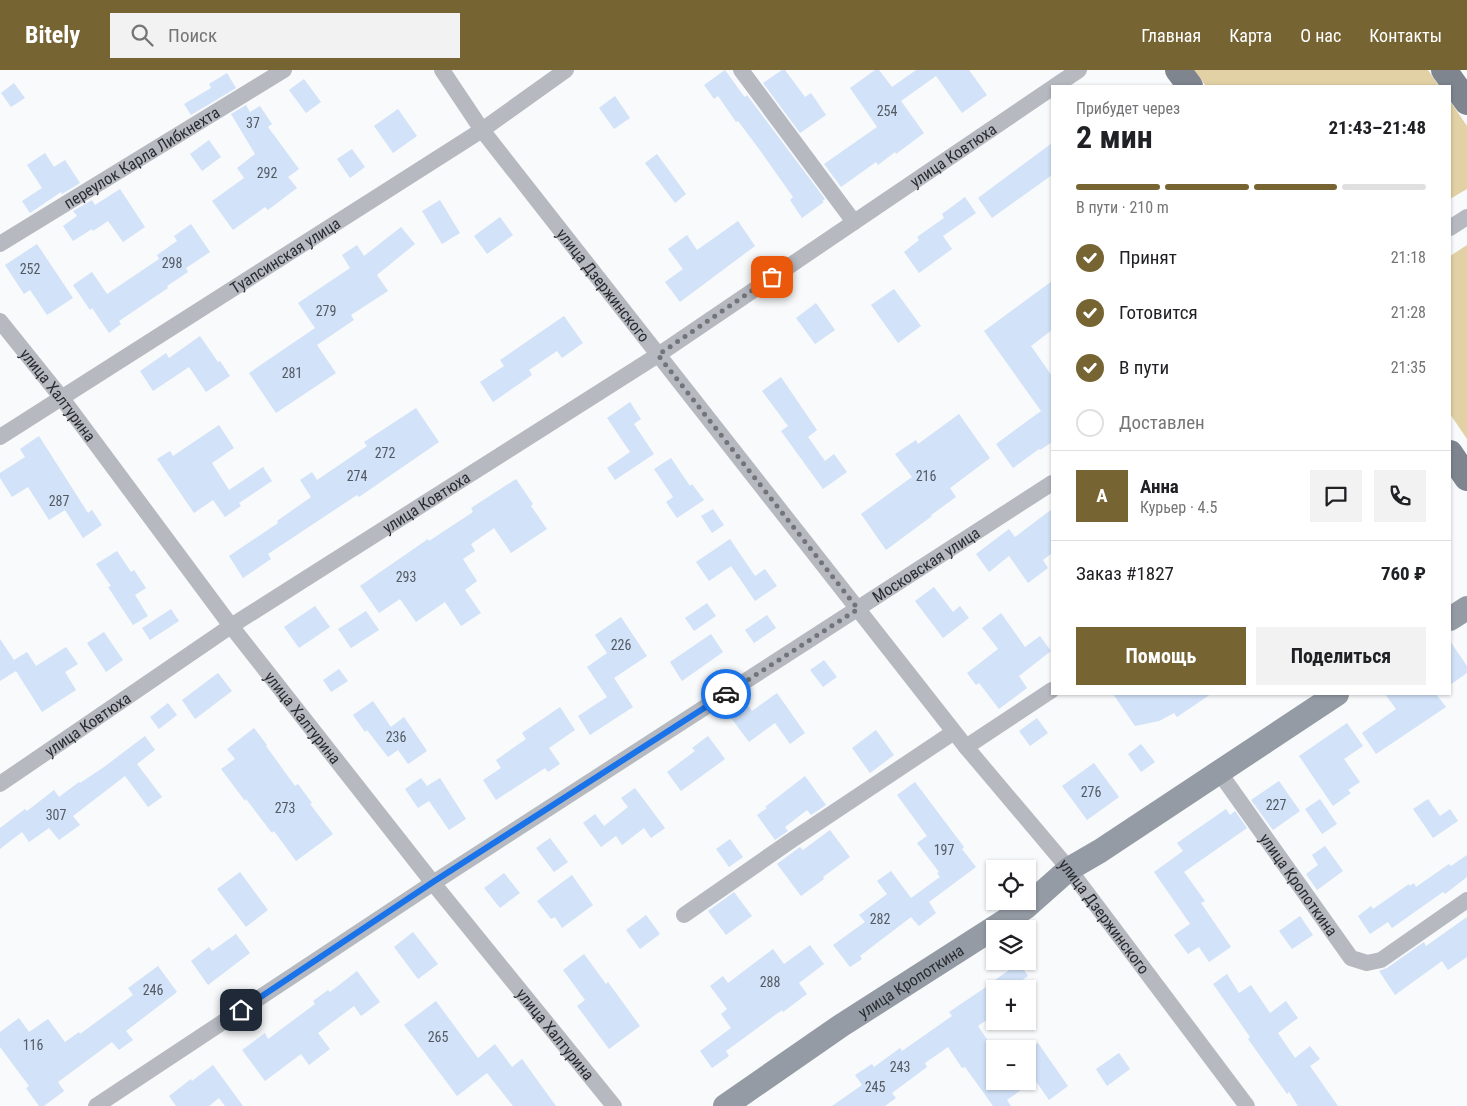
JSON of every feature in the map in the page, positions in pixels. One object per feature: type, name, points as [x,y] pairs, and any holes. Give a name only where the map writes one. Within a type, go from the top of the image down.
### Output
[{"type":"main road","points":[[1178,70],[1189,85]]},
{"type":"main road","points":[[1444,70],[1467,102]]},
{"type":"main road","points":[[1451,454],[1467,478]]},
{"type":"main road","points":[[1451,618],[1467,608]]},
{"type":"main road","name":"улица Кропоткина","points":[[725,1106],[842,1026],[1025,908],[1068,869],[1100,851],[1335,695]]},
{"type":"street","name":"переулок Карла Либкнехта","points":[[0,244],[284,70]]},
{"type":"street","name":"улица Дзержинского","points":[[442,70],[482,130],[954,732],[1068,869],[1247,1106]]},
{"type":"street","name":"Туапсинская улица","points":[[0,437],[482,130],[566,70]]},
{"type":"street","points":[[742,70],[854,222]]},
{"type":"street","name":"улица Ковтюха","points":[[1057,85],[1079,70]]},
{"type":"street","name":"улица Ковтюха","points":[[0,784],[231,626],[658,355],[1051,89]]},
{"type":"street","points":[[1451,227],[1467,217]]},
{"type":"street","name":"улица Халтурина","points":[[0,321],[62,397],[231,626],[433,882],[614,1106]]},
{"type":"street","name":"Московская улица","points":[[96,1106],[433,882],[1051,484]]},
{"type":"street","points":[[966,747],[1051,691]]},
{"type":"street","points":[[684,915],[954,732]]},
{"type":"street","name":"улица Кропоткина","points":[[1219,772],[1351,958],[1367,963],[1380,960],[1467,900]]},
{"type":"shaded area","points":[[1194,70],[1428,70],[1438,85],[1205,85]]},
{"type":"shaded area","points":[[1451,102],[1467,126],[1467,189],[1451,198]]},
{"type":"shaded area","points":[[1467,245],[1467,439],[1451,415],[1451,255]]},
{"type":"building","points":[[725,70],[743,95],[745,97],[747,95],[825,199],[822,201],[824,202],[802,218],[790,200],[793,197],[759,149],[738,121],[736,122],[718,96],[714,99],[704,85]]},
{"type":"building","points":[[782,70],[785,70],[805,97],[811,93],[826,115],[800,133],[763,83]]},
{"type":"building","points":[[875,70],[879,70],[892,87],[916,70],[969,70],[987,95],[962,113],[936,76],[901,101],[924,133],[896,154],[895,152],[878,165],[876,162],[841,187],[824,164],[877,127],[850,88]]},
{"type":"building","points":[[227,73],[236,88],[191,115],[184,104],[211,88],[209,84]]},
{"type":"building","points":[[304,79],[321,102],[306,113],[289,90]]},
{"type":"building","points":[[14,83],[25,98],[11,107],[1,93]]},
{"type":"building","points":[[615,96],[630,118],[614,129],[599,108]]},
{"type":"building","points":[[246,105],[250,112],[260,106],[272,124],[268,127],[299,169],[288,177],[297,188],[268,210],[265,207],[233,230],[212,201],[244,178],[237,168],[255,154],[231,114]]},
{"type":"building","points":[[398,109],[417,136],[393,153],[374,126]]},
{"type":"building","points":[[209,140],[221,157],[202,171],[190,154]]},
{"type":"building","points":[[1051,144],[1051,176],[992,218],[978,198]]},
{"type":"building","points":[[352,149],[365,167],[350,178],[337,159]]},
{"type":"building","points":[[45,153],[54,167],[65,160],[80,183],[62,194],[61,192],[30,213],[22,201],[42,188],[27,165]]},
{"type":"building","points":[[657,154],[686,194],[675,203],[645,163]]},
{"type":"building","points":[[120,189],[145,227],[123,242],[108,221],[73,241],[63,226],[77,216],[73,211],[92,200],[95,205]]},
{"type":"building","points":[[965,197],[976,213],[943,236],[952,249],[919,273],[904,252],[919,240],[917,237],[944,218],[942,214]]},
{"type":"building","points":[[440,200],[460,233],[442,244],[422,211]]},
{"type":"building","points":[[500,217],[513,235],[487,254],[474,236]]},
{"type":"building","points":[[738,221],[755,246],[680,302],[665,282],[683,269],[668,249],[687,235],[697,250]]},
{"type":"building","points":[[191,224],[210,252],[186,268],[188,272],[167,286],[168,288],[119,321],[121,324],[109,333],[73,285],[92,272],[107,294],[159,259],[157,255],[177,241],[174,236]]},
{"type":"building","points":[[401,227],[415,244],[377,275],[388,291],[351,315],[354,320],[317,345],[336,373],[276,413],[249,373],[315,328],[298,303],[350,268],[342,255],[357,245],[364,256]]},
{"type":"building","points":[[37,244],[73,298],[47,315],[30,290],[24,294],[5,265]]},
{"type":"building","points":[[1051,282],[1051,331],[1031,346],[1051,375],[1051,443],[1013,468],[996,444],[1041,411],[984,331]]},
{"type":"building","points":[[894,289],[921,326],[898,343],[871,305]]},
{"type":"building","points":[[816,303],[835,330],[815,344],[796,318]]},
{"type":"building","points":[[564,316],[583,343],[562,358],[557,351],[529,370],[532,375],[493,402],[480,382],[504,366],[500,360]]},
{"type":"building","points":[[200,336],[230,376],[206,392],[189,367],[153,391],[140,371],[166,353],[169,358]]},
{"type":"building","points":[[781,377],[817,430],[808,437],[825,461],[834,454],[847,472],[823,489],[781,431],[788,426],[762,391]]},
{"type":"building","points":[[630,402],[641,419],[634,424],[654,454],[615,480],[607,468],[630,452],[607,418]]},
{"type":"building","points":[[416,408],[439,442],[359,497],[357,495],[268,554],[271,559],[243,578],[229,556],[278,523],[277,521],[311,497],[300,480],[312,472],[317,480],[367,446],[364,442]]},
{"type":"building","points":[[959,414],[990,458],[950,488],[956,497],[886,550],[861,514],[912,477],[895,454],[916,440],[918,444]]},
{"type":"building","points":[[219,425],[234,448],[212,463],[229,490],[263,467],[272,481],[239,503],[241,506],[225,517],[213,500],[194,513],[157,459],[170,451],[173,456]]},
{"type":"building","points":[[39,436],[88,513],[92,510],[102,525],[83,538],[65,510],[49,520],[28,487],[12,497],[0,478],[0,473],[25,457],[20,449]]},
{"type":"building","points":[[671,458],[690,486],[692,484],[704,500],[677,518],[666,502],[673,497],[654,469]]},
{"type":"building","points":[[516,479],[547,529],[511,553],[494,528],[471,544],[475,551],[463,559],[477,581],[465,590],[481,613],[461,626],[445,602],[416,622],[400,599],[379,613],[360,586],[428,539],[429,541],[473,512],[471,508]]},
{"type":"building","points":[[713,509],[724,525],[712,533],[701,516]]},
{"type":"building","points":[[1051,510],[1051,554],[1043,560],[1048,568],[1028,583],[1009,556],[989,572],[976,554],[1009,529],[1015,537]]},
{"type":"building","points":[[730,539],[755,576],[765,569],[777,586],[755,601],[731,566],[709,581],[696,562]]},
{"type":"building","points":[[117,551],[131,572],[134,570],[146,588],[135,595],[148,616],[133,625],[108,587],[111,586],[96,564]]},
{"type":"building","points":[[934,587],[953,612],[960,606],[969,618],[943,638],[915,601]]},
{"type":"building","points":[[707,603],[716,616],[694,631],[685,618]]},
{"type":"building","points":[[315,606],[330,627],[299,648],[284,627]]},
{"type":"building","points":[[171,609],[179,621],[150,640],[142,628]]},
{"type":"building","points":[[366,611],[379,630],[351,648],[338,629]]},
{"type":"building","points":[[1001,613],[1025,647],[1040,636],[1051,651],[1019,676],[1027,688],[999,709],[979,683],[976,685],[967,673],[998,649],[982,628]]},
{"type":"building","points":[[767,615],[776,628],[754,643],[745,630]]},
{"type":"building","points":[[621,617],[647,656],[614,678],[633,707],[590,735],[578,716],[607,697],[587,667],[607,653],[595,635]]},
{"type":"building","points":[[104,632],[123,660],[106,672],[87,643]]},
{"type":"building","points":[[711,634],[723,652],[682,681],[670,662]]},
{"type":"building","points":[[0,639],[14,660],[27,652],[36,666],[66,647],[78,664],[65,672],[76,690],[42,712],[16,671],[0,681]]},
{"type":"building","points":[[1451,642],[1467,666],[1467,673],[1451,684]]},
{"type":"building","points":[[824,660],[837,677],[823,687],[810,670]]},
{"type":"building","points":[[339,669],[348,681],[331,692],[323,680]]},
{"type":"building","points":[[218,673],[232,691],[195,719],[182,700]]},
{"type":"building","points":[[777,693],[805,733],[790,744],[775,723],[749,742],[731,718],[748,705],[752,711]]},
{"type":"building","points":[[1114,695],[1210,695],[1177,717],[1174,713],[1159,721],[1135,726]]},
{"type":"building","points":[[1386,695],[1437,695],[1446,707],[1376,754],[1362,733],[1396,709]]},
{"type":"building","points":[[373,701],[391,727],[404,717],[427,751],[408,764],[398,750],[388,757],[367,730],[365,732],[353,715]]},
{"type":"building","points":[[168,703],[177,715],[159,729],[150,717]]},
{"type":"building","points":[[560,707],[575,730],[549,748],[560,764],[548,772],[545,768],[496,800],[483,780],[501,768],[496,760],[526,739],[522,733]]},
{"type":"building","points":[[1037,718],[1048,733],[1030,746],[1019,731]]},
{"type":"building","points":[[1347,723],[1363,746],[1344,759],[1360,782],[1348,790],[1351,793],[1333,806],[1299,756]]},
{"type":"building","points":[[254,728],[295,786],[298,784],[312,803],[310,804],[333,834],[296,861],[274,831],[272,833],[221,769],[235,759],[227,749]]},
{"type":"building","points":[[876,730],[894,755],[870,773],[852,748]]},
{"type":"building","points":[[145,736],[155,750],[137,764],[162,797],[148,807],[125,776],[73,816],[80,825],[59,840],[49,828],[29,842],[22,832],[0,849],[0,828],[25,809],[27,811],[54,790],[59,797],[104,767]]},
{"type":"building","points":[[708,736],[725,759],[681,791],[667,772],[695,751],[692,748]]},
{"type":"building","points":[[1141,744],[1155,762],[1141,772],[1128,754]]},
{"type":"building","points":[[1094,763],[1119,797],[1087,820],[1062,786]]},
{"type":"building","points":[[805,776],[826,805],[811,815],[807,810],[785,827],[788,831],[775,840],[757,815]]},
{"type":"building","points":[[421,778],[427,786],[440,778],[466,819],[449,830],[429,801],[418,808],[405,789]]},
{"type":"building","points":[[1279,781],[1300,811],[1273,830],[1251,800]]},
{"type":"building","points":[[915,782],[964,847],[962,849],[976,867],[929,902],[936,913],[919,926],[911,917],[860,956],[862,959],[850,967],[833,945],[865,922],[859,915],[887,894],[877,881],[891,871],[911,898],[940,877],[937,873],[939,872],[917,843],[927,836],[897,795]]},
{"type":"building","points":[[635,788],[665,828],[651,838],[644,828],[622,845],[616,836],[601,847],[583,823],[595,814],[604,826],[628,807],[621,798]]},
{"type":"building","points":[[1320,799],[1337,824],[1322,834],[1305,809]]},
{"type":"building","points":[[1428,799],[1440,816],[1450,809],[1458,821],[1433,838],[1413,809]]},
{"type":"building","points":[[1226,809],[1230,815],[1235,811],[1247,828],[1184,872],[1205,901],[1201,903],[1231,947],[1209,962],[1199,947],[1188,954],[1174,935],[1190,924],[1154,872],[1183,851],[1177,843]]},
{"type":"building","points":[[830,830],[850,857],[801,896],[777,864],[800,847],[803,850]]},
{"type":"building","points":[[550,838],[568,862],[554,872],[536,848]]},
{"type":"building","points":[[730,839],[743,857],[729,867],[716,849]]},
{"type":"building","points":[[1325,846],[1343,871],[1317,890],[1306,874],[1318,865],[1312,855]]},
{"type":"building","points":[[1467,855],[1467,877],[1445,894],[1443,892],[1392,928],[1388,922],[1370,934],[1358,916],[1371,906],[1373,909],[1409,884],[1410,886],[1414,883],[1416,887],[1449,864],[1451,866]]},
{"type":"building","points":[[240,872],[268,910],[246,927],[217,889]]},
{"type":"building","points":[[504,873],[520,893],[500,908],[484,888]]},
{"type":"building","points":[[572,875],[593,905],[562,928],[555,917],[551,919],[537,901]]},
{"type":"building","points":[[734,892],[752,916],[726,935],[708,911]]},
{"type":"building","points":[[646,915],[660,934],[640,949],[626,930]]},
{"type":"building","points":[[1300,916],[1313,935],[1292,949],[1279,931]]},
{"type":"building","points":[[1467,917],[1467,957],[1448,970],[1442,961],[1395,995],[1379,971],[1387,968],[1424,942],[1426,946]]},
{"type":"building","points":[[413,932],[438,964],[418,979],[394,947]]},
{"type":"building","points":[[236,934],[250,953],[208,985],[191,961],[209,947],[212,951]]},
{"type":"building","points":[[810,945],[824,964],[799,983],[807,994],[726,1051],[729,1056],[712,1068],[700,1051],[731,1028],[721,1014],[727,1009],[710,986],[723,976],[728,983],[773,949],[784,964]]},
{"type":"building","points":[[584,954],[606,984],[608,982],[640,1026],[609,1049],[577,1006],[585,1000],[563,970]]},
{"type":"building","points":[[158,966],[177,992],[126,1031],[133,1040],[119,1050],[112,1042],[58,1082],[64,1091],[44,1106],[39,1106],[26,1088],[29,1086],[0,1047],[0,1032],[19,1018],[29,1032],[48,1019],[65,1042],[79,1032],[80,1034],[133,995],[128,988]]},
{"type":"building","points":[[1009,970],[1024,970],[1028,976],[1022,980],[995,980]]},
{"type":"building","points":[[357,971],[380,1002],[361,1016],[354,1006],[318,1033],[330,1049],[309,1065],[301,1054],[265,1081],[242,1050],[265,1033],[268,1039],[315,1004],[313,1001],[328,990],[330,992]]},
{"type":"building","points":[[1227,974],[1239,993],[1251,985],[1270,1013],[1286,1001],[1298,1018],[1278,1033],[1295,1058],[1310,1046],[1320,1059],[1310,1066],[1338,1106],[1298,1106],[1289,1092],[1287,1094],[1248,1039],[1250,1037],[1213,984]]},
{"type":"building","points":[[986,987],[986,1020],[978,1026],[988,1040],[986,1040],[986,1090],[1021,1090],[1007,1100],[1011,1106],[993,1106],[965,1067],[962,1068],[948,1047],[925,1063],[927,1067],[892,1093],[896,1098],[885,1106],[832,1106],[862,1085],[855,1075],[872,1064],[874,1067],[900,1048],[902,1051],[952,1016],[949,1012]]},
{"type":"building","points":[[436,1001],[478,1058],[495,1044],[512,1067],[522,1059],[556,1106],[513,1106],[487,1073],[457,1096],[404,1025]]},
{"type":"building","points":[[1038,1043],[1068,1086],[1049,1100],[1036,1081],[1036,1044]]},
{"type":"building","points":[[1119,1053],[1130,1069],[1107,1086],[1096,1069]]},
{"type":"building","points":[[213,1065],[243,1106],[225,1106],[219,1098],[209,1106],[176,1106],[169,1096]]},
{"type":"way so far","points":[[726,694],[858,609],[658,355],[772,277]]},
{"type":"route","points":[[241,1010],[433,882],[726,694]]}]
